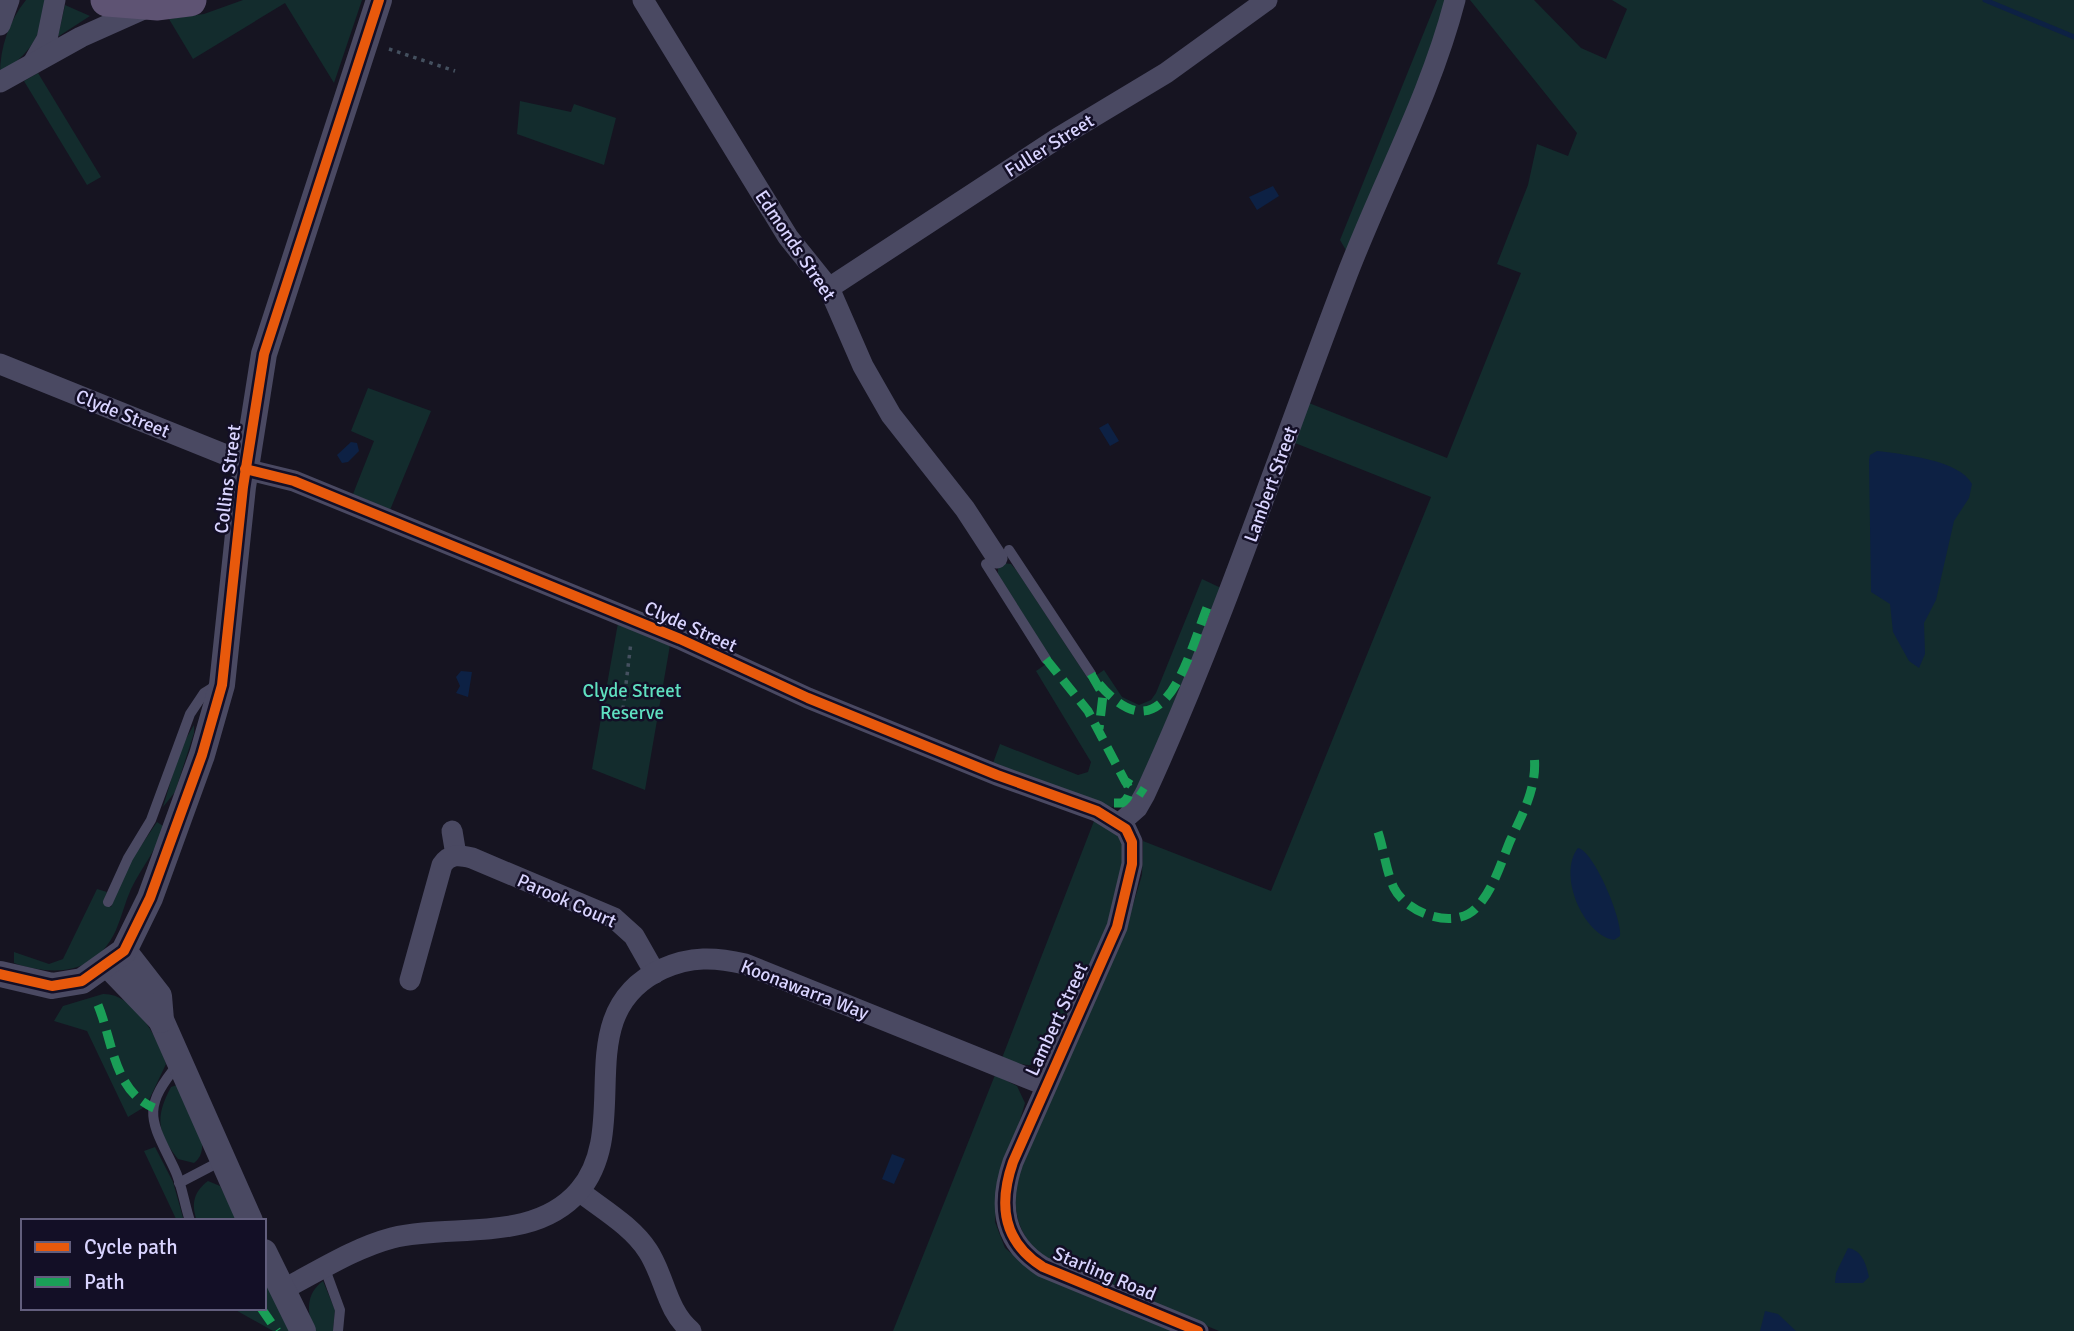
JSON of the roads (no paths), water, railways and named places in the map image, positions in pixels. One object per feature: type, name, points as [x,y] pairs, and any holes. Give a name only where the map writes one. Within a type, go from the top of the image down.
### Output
[{"type":"main road","points":[[107,0],[174,2]]},
{"type":"street","points":[[0,25],[9,0]]},
{"type":"street","points":[[33,64],[47,39],[55,0]]},
{"type":"street","name":"Collins Street","points":[[116,958],[150,898],[166,816],[213,722],[222,683],[246,466],[269,335],[379,0]]},
{"type":"street","name":"Edmonds Street","points":[[643,0],[788,237],[829,288],[863,366],[891,415],[970,516],[997,557]]},
{"type":"street","name":"Fuller Street","points":[[829,288],[1058,138],[1166,73],[1266,0]]},
{"type":"street","name":"Lambert Street","points":[[1009,1233],[1003,1204],[1009,1174],[1045,1085],[1107,953],[1125,901],[1133,851],[1130,835],[1120,823],[1137,808],[1146,794],[1242,562],[1345,278],[1426,86],[1455,0]]},
{"type":"street","points":[[0,82],[102,27],[174,2]]},
{"type":"street","name":"Clyde Street","points":[[0,364],[246,466],[293,481],[680,639],[820,703],[989,772],[1097,811],[1120,823]]},
{"type":"street","points":[[410,980],[442,865],[456,855],[452,831]]},
{"type":"street","name":"Parook Court","points":[[456,855],[472,859],[614,918],[634,936],[655,973]]},
{"type":"street","points":[[0,974],[43,985],[62,986],[82,981],[116,958],[161,1020],[249,1219]]},
{"type":"street","name":"Koonawarra Way","points":[[282,1290],[393,1238],[534,1221],[558,1209],[579,1191],[596,1162],[605,1115],[604,1063],[610,1030],[631,992],[655,973],[690,959],[709,958],[745,964],[1045,1085]]},
{"type":"street","points":[[579,1191],[643,1243],[655,1264],[671,1306],[691,1331]]},
{"type":"street","name":"Starling Road","points":[[1009,1233],[1021,1250],[1043,1267],[1198,1331]]},
{"type":"street","points":[[266,1257],[303,1331]]},
{"type":"lane","name":"Edmonds Street","points":[[997,557],[1046,659]]},
{"type":"lane","name":"Edmonds Street","points":[[997,557],[1091,674]]},
{"type":"lane","name":"Collins Street","points":[[108,902],[128,858],[166,816]]},
{"type":"lane","points":[[180,1062],[156,1102],[152,1120],[179,1183],[189,1219]]},
{"type":"lane","points":[[179,1183],[223,1160]]},
{"type":"lane","points":[[325,1269],[339,1306],[341,1319],[338,1331]]},
{"type":"water","points":[[1273,186],[1279,196],[1257,210],[1249,197]]},
{"type":"water","points":[[1108,423],[1119,441],[1110,446],[1099,428]]},
{"type":"water","points":[[351,442],[357,443],[359,451],[348,462],[342,463],[337,455]]},
{"type":"water","points":[[1877,451],[1915,456],[1943,464],[1956,469],[1972,484],[1969,498],[1954,521],[1936,600],[1924,623],[1925,654],[1919,668],[1909,661],[1893,632],[1890,604],[1871,592],[1869,460],[1870,455]]},
{"type":"water","points":[[461,671],[472,672],[468,697],[456,693],[460,686],[456,677]]},
{"type":"water","points":[[1578,848],[1592,861],[1612,901],[1620,936],[1614,940],[1603,936],[1592,927],[1576,902],[1570,873],[1572,859]]},
{"type":"water","points":[[892,1154],[905,1159],[894,1184],[882,1179]]},
{"type":"water","points":[[1848,1248],[1857,1252],[1865,1263],[1869,1277],[1863,1283],[1835,1283],[1836,1273]]},
{"type":"water","points":[[1765,1311],[1778,1314],[1796,1331],[1760,1331]]},
{"type":"waterway","points":[[1985,0],[2074,37]]},
{"type":"park label","name":"Clyde Street Reserve","points":[[632,701]]}]
